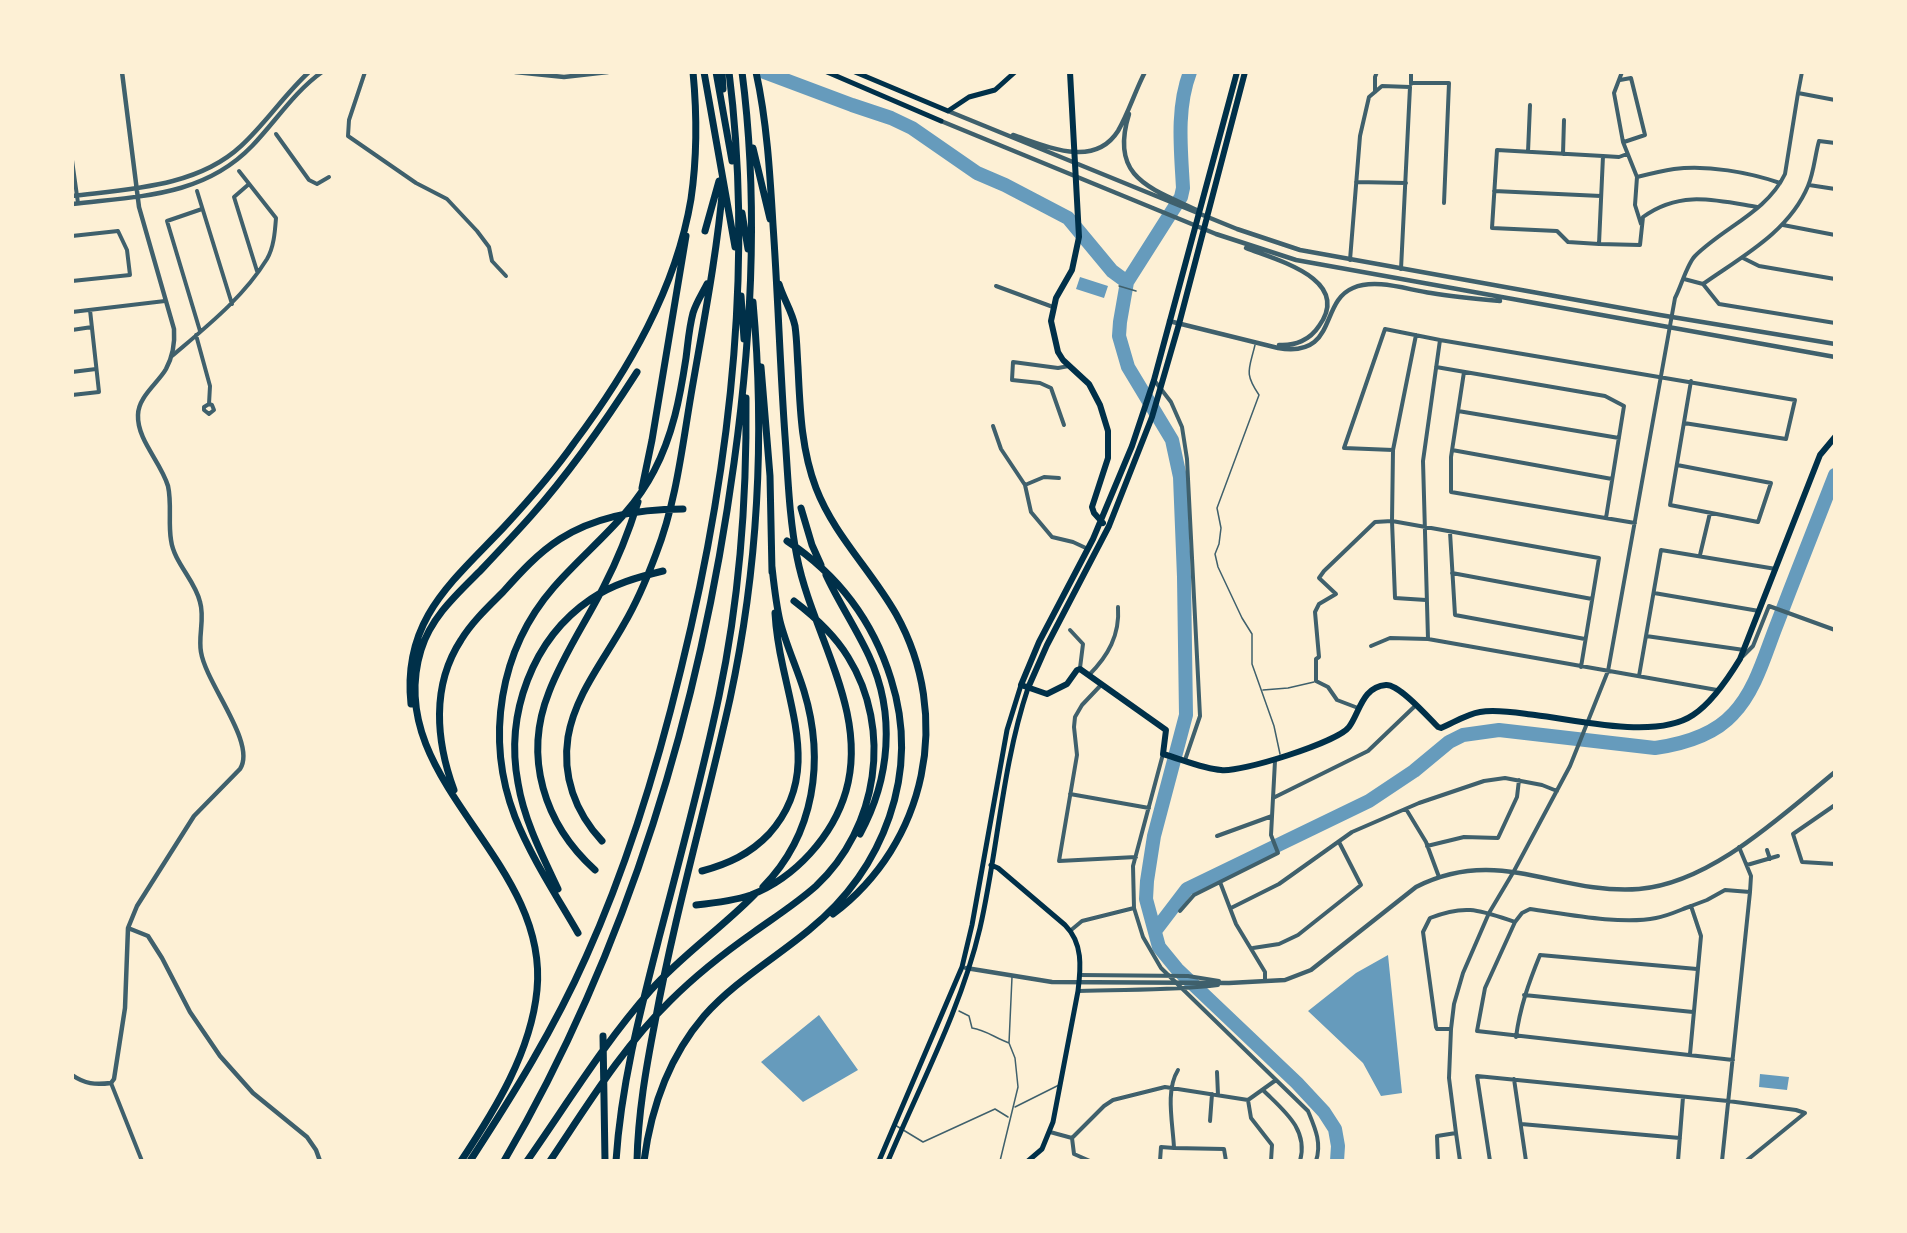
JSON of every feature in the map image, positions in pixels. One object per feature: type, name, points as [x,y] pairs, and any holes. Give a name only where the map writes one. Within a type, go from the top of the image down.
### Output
[{"type":"highway","points":[[595,870],[578,855],[553,817],[540,777],[538,735],[542,713],[557,673],[603,588],[624,543],[644,478],[674,311],[691,198],[695,139],[693,72]]},
{"type":"highway","points":[[615,1161],[623,1101],[640,1012],[730,643],[746,484],[746,377],[736,250],[704,72]]},
{"type":"highway","points":[[702,871],[734,860],[750,851],[764,839],[786,810],[797,777],[799,759],[797,733],[778,645],[772,567],[768,441],[748,248],[716,72]]},
{"type":"highway","points":[[602,840],[582,816],[570,787],[567,771],[568,737],[582,695],[636,601],[657,551],[681,458],[719,219],[724,154],[722,72]]},
{"type":"highway","points":[[705,231],[715,202],[721,173],[727,115],[728,72]]},
{"type":"highway","points":[[470,1161],[531,1066],[575,979],[607,908],[656,767],[686,650],[709,542],[727,416],[737,294],[738,203],[728,72]]},
{"type":"highway","points":[[644,1161],[661,1090],[679,1051],[691,1033],[705,1015],[736,986],[860,892],[880,868],[897,842],[914,804],[925,747],[923,688],[905,632],[885,596],[834,526],[808,466],[802,429],[793,317],[781,290],[775,242],[737,72]]},
{"type":"highway","points":[[504,1161],[552,1073],[601,964],[637,870],[684,715],[700,653],[723,543],[740,417],[750,294],[752,188],[742,72]]},
{"type":"highway","points":[[696,905],[736,900],[768,887],[801,863],[828,831],[838,813],[846,792],[852,750],[847,710],[804,588],[790,509],[778,273],[768,153],[756,72]]},
{"type":"highway","points":[[462,1161],[491,1113],[522,1049],[534,1008],[538,971],[533,933],[518,895],[429,754],[417,727],[410,688],[412,656],[423,622],[441,593],[549,476],[612,388],[645,333],[662,294],[678,252],[691,198]]},
{"type":"highway","points":[[663,571],[640,576],[608,589],[591,599],[566,620],[552,636],[535,663],[517,714],[514,755],[522,801],[545,862],[578,933],[525,840],[508,795],[499,734],[501,702],[519,640],[529,621],[553,587],[608,534],[634,504],[654,471],[667,441],[678,400],[695,307],[712,269]]},
{"type":"highway","points":[[637,1161],[643,1094],[660,993],[726,715],[741,641],[755,534],[758,432],[755,318]]},
{"type":"highway","points":[[429,754],[417,717],[415,683],[421,650],[430,629],[444,609],[554,489],[593,439],[638,372]]},
{"type":"highway","points":[[550,1161],[621,1057],[668,1003],[711,962],[799,900],[834,869],[860,835],[877,797],[882,777],[886,736],[884,707],[878,677],[812,545],[801,508]]},
{"type":"highway","points":[[464,809],[446,765],[439,718],[446,672],[454,651],[466,633],[524,570],[560,539],[591,524],[610,518],[647,511],[683,510]]},
{"type":"highway","points":[[787,541],[834,579],[846,592],[870,629],[880,648],[893,686],[900,727],[901,748],[897,788],[878,848],[843,899],[809,930]]},
{"type":"highway","points":[[527,1161],[611,1041],[651,989],[748,901],[783,864],[804,824],[810,802],[815,757],[809,713],[781,622],[772,567]]},
{"type":"highway","points":[[794,601],[824,626],[848,657],[864,692],[873,737],[873,774],[864,813],[846,850],[817,885]]},
{"type":"highway","points":[[603,1036],[605,1161]]},
{"type":"main road","points":[[827,72],[941,121]]},
{"type":"main road","points":[[855,72],[948,111],[969,97],[995,90],[1015,72]]},
{"type":"main road","points":[[1070,72],[1079,237],[1072,270],[1053,307],[1051,321],[1054,341],[1061,357],[1089,384],[1100,405],[1108,431],[1108,458],[1092,507],[1100,522],[1108,526]]},
{"type":"main road","points":[[879,1161],[962,967],[972,925],[1007,730],[1021,685],[1040,642],[1088,549],[1124,468],[1145,409],[1237,72]]},
{"type":"main road","points":[[888,1161],[969,969],[980,927],[1015,732],[1028,688],[1047,645],[1108,526],[1152,417],[1179,324],[1245,72]]},
{"type":"main road","points":[[1021,685],[1047,694],[1067,684],[1080,669],[1166,730],[1163,754],[1220,771],[1238,770],[1259,762],[1278,759],[1348,729],[1368,692],[1385,685],[1396,687],[1441,728],[1479,712],[1530,714],[1654,728],[1681,721],[1705,706],[1740,659],[1820,455],[1835,437]]},
{"type":"main road","points":[[983,863],[999,868],[1070,931],[1080,953],[1078,991],[1050,1132],[1042,1149],[1028,1161]]},
{"type":"street","points":[[111,1083],[114,1079],[126,1008],[128,928],[137,906],[194,816],[240,769],[245,759],[242,740],[204,667],[200,651],[201,604],[173,547],[167,484],[141,432],[138,421],[140,405],[163,374],[171,357],[174,346],[174,329],[137,196],[122,72]]},
{"type":"street","points":[[75,196],[137,188],[184,178],[220,162],[242,145],[309,72]]},
{"type":"street","points":[[72,159],[75,203],[161,193],[190,186],[224,170],[244,154],[298,94],[322,72]]},
{"type":"street","points":[[365,72],[349,120],[348,136],[416,183],[447,199],[489,246],[492,261],[506,276]]},
{"type":"street","points":[[515,72],[564,77],[608,72]]},
{"type":"street","points":[[1049,150],[1081,153],[1105,144],[1117,132],[1146,72]]},
{"type":"street","points":[[1375,92],[1377,72]]},
{"type":"street","points":[[1401,269],[1411,72]]},
{"type":"street","points":[[1622,72],[1614,93],[1623,142],[1637,177],[1635,205],[1641,225]]},
{"type":"street","points":[[1460,1161],[1449,1078],[1454,1004],[1463,973],[1489,913],[1514,871],[1569,766],[1608,671],[1675,298],[1694,257],[1757,208],[1780,183],[1785,174],[1802,72]]},
{"type":"street","points":[[1619,80],[1630,78],[1645,135],[1623,142]]},
{"type":"street","points":[[1350,260],[1360,136],[1370,98],[1382,86],[1449,83],[1444,203]]},
{"type":"street","points":[[1136,91],[1123,138],[1124,156],[1132,172],[1149,187],[1218,221]]},
{"type":"street","points":[[1798,93],[1835,100]]},
{"type":"street","points":[[1528,152],[1530,105]]},
{"type":"street","points":[[948,111],[1049,150],[1236,229],[1300,250],[1835,344]]},
{"type":"street","points":[[1563,154],[1564,120]]},
{"type":"street","points":[[941,121],[1302,270],[1315,279],[1324,292],[1326,307],[1322,322],[1312,335],[1290,345],[1255,342]]},
{"type":"street","points":[[276,134],[309,180],[317,184],[329,177]]},
{"type":"street","points":[[1703,284],[1742,258],[1783,225],[1809,185],[1819,141],[1835,143]]},
{"type":"street","points":[[1627,154],[1619,157],[1497,150],[1492,228],[1557,231],[1568,242],[1640,245],[1643,217],[1651,211],[1679,200],[1692,198],[1757,208]]},
{"type":"street","points":[[1599,244],[1603,156]]},
{"type":"street","points":[[1637,177],[1674,169],[1699,168],[1757,176],[1780,183]]},
{"type":"street","points":[[171,357],[232,304],[268,258],[275,235],[276,218],[238,171]]},
{"type":"street","points":[[1356,182],[1406,183]]},
{"type":"street","points":[[249,184],[234,197],[257,271]]},
{"type":"street","points":[[1809,185],[1835,189]]},
{"type":"street","points":[[197,191],[232,304]]},
{"type":"street","points":[[1494,191],[1600,196]]},
{"type":"street","points":[[202,210],[167,221],[198,333],[210,386],[209,404]]},
{"type":"street","points":[[1783,225],[1835,235]]},
{"type":"street","points":[[72,236],[118,231],[127,250],[130,275],[72,281]]},
{"type":"street","points":[[1216,234],[1305,262],[1835,357]]},
{"type":"street","points":[[1742,258],[1759,266],[1835,279]]},
{"type":"street","points":[[1684,279],[1703,284],[1719,304],[1835,323]]},
{"type":"street","points":[[1169,321],[1287,349],[1304,347],[1311,343],[1327,326],[1341,296],[1360,285],[1378,285],[1449,296],[1536,304]]},
{"type":"street","points":[[996,286],[1053,307]]},
{"type":"street","points":[[72,312],[165,301]]},
{"type":"street","points":[[72,395],[99,392],[90,310]]},
{"type":"street","points":[[72,330],[92,327]]},
{"type":"street","points":[[1393,450],[1344,448],[1385,329],[1796,400],[1786,439],[1684,423]]},
{"type":"street","points":[[1416,335],[1393,450],[1392,521],[1395,598],[1426,600]]},
{"type":"street","points":[[1428,639],[1423,461],[1440,340]]},
{"type":"street","points":[[1064,425],[1051,388],[1040,383],[1012,380],[1013,362],[1058,368],[1070,366]]},
{"type":"street","points":[[1436,367],[1605,396],[1624,406],[1606,518]]},
{"type":"street","points":[[72,372],[96,369]]},
{"type":"street","points":[[1464,372],[1452,450],[1451,492],[1635,523]]},
{"type":"street","points":[[1154,380],[1171,402],[1182,428],[1187,459],[1200,716],[1185,760]]},
{"type":"street","points":[[1677,465],[1772,483],[1758,522],[1670,505],[1690,381]]},
{"type":"street","points":[[1458,411],[1619,438]]},
{"type":"street","points":[[993,426],[1001,448],[1025,485],[1031,512],[1052,537],[1073,542],[1088,549]]},
{"type":"street","points":[[1452,450],[1612,479]]},
{"type":"street","points":[[1025,485],[1044,477],[1059,477]]},
{"type":"street","points":[[1701,555],[1710,513]]},
{"type":"street","points":[[1358,708],[1337,700],[1328,687],[1316,681],[1316,659],[1320,657],[1315,612],[1319,604],[1336,594],[1319,578],[1375,522],[1392,521],[1599,558],[1581,667]]},
{"type":"street","points":[[1450,532],[1455,615],[1585,639]]},
{"type":"street","points":[[1639,676],[1661,550],[1776,569]]},
{"type":"street","points":[[1452,573],[1592,599]]},
{"type":"street","points":[[1654,593],[1759,611]]},
{"type":"street","points":[[1740,659],[1753,646],[1769,606],[1835,630]]},
{"type":"street","points":[[1089,676],[1103,661],[1111,647],[1116,630],[1118,608]]},
{"type":"street","points":[[1070,630],[1083,644],[1080,669]]},
{"type":"street","points":[[1646,636],[1744,650]]},
{"type":"street","points":[[1371,646],[1390,638],[1428,639],[1717,690]]},
{"type":"street","points":[[1101,685],[1082,705],[1075,717],[1077,755],[1059,861],[1136,857]]},
{"type":"street","points":[[1273,798],[1368,752],[1415,706]]},
{"type":"street","points":[[1163,754],[1133,866],[1134,908],[1143,937],[1161,968],[1308,1111],[1317,1134],[1319,1152],[1316,1161]]},
{"type":"street","points":[[1180,911],[1194,895],[1278,853],[1271,835],[1278,759]]},
{"type":"street","points":[[962,967],[1052,982],[1250,983],[1285,980],[1311,970],[1416,887],[1438,877],[1475,869],[1514,871],[1609,890],[1641,889],[1702,871],[1767,827],[1835,772]]},
{"type":"street","points":[[1231,908],[1279,884],[1352,832],[1406,809],[1484,781],[1505,778],[1557,790]]},
{"type":"street","points":[[1427,846],[1464,837],[1498,838],[1517,796],[1519,780]]},
{"type":"street","points":[[1070,794],[1149,808]]},
{"type":"street","points":[[1835,805],[1793,834],[1802,862],[1835,864]]},
{"type":"street","points":[[1406,809],[1427,846],[1438,877]]},
{"type":"street","points":[[1217,836],[1272,816]]},
{"type":"street","points":[[1252,948],[1279,944],[1298,935],[1361,885],[1339,842]]},
{"type":"street","points":[[1722,1161],[1751,876],[1739,847]]},
{"type":"street","points":[[1767,850],[1770,859]]},
{"type":"street","points":[[1748,865],[1778,856]]},
{"type":"street","points":[[1220,882],[1236,924],[1266,972],[1265,981]]},
{"type":"street","points":[[1733,1060],[1477,1031],[1485,988],[1515,922],[1522,913],[1530,909],[1610,919],[1641,920],[1656,918],[1691,906],[1725,890],[1750,892]]},
{"type":"street","points":[[1690,1054],[1701,936],[1691,906]]},
{"type":"street","points":[[1070,931],[1082,921],[1134,908]]},
{"type":"street","points":[[1451,1029],[1437,1029],[1436,1027],[1423,932],[1425,926],[1430,918],[1462,909],[1489,913],[1515,922]]},
{"type":"street","points":[[128,928],[148,936],[190,1012],[220,1056],[253,1093],[307,1137],[320,1161]]},
{"type":"street","points":[[1516,1037],[1524,994],[1540,955],[1697,969]]},
{"type":"street","points":[[1080,975],[1188,976],[1229,983]]},
{"type":"street","points":[[1078,991],[1188,989],[1229,983]]},
{"type":"street","points":[[1524,994],[1693,1012]]},
{"type":"street","points":[[1174,1148],[1171,1088],[1178,1070]]},
{"type":"street","points":[[1210,1121],[1217,1072]]},
{"type":"street","points":[[72,1075],[86,1083],[111,1083]]},
{"type":"street","points":[[1490,1161],[1477,1076],[1728,1101],[1804,1113],[1746,1161]]},
{"type":"street","points":[[1514,1079],[1526,1161]]},
{"type":"street","points":[[1072,1138],[1113,1100],[1165,1087],[1248,1100],[1276,1080]]},
{"type":"street","points":[[111,1083],[142,1161]]},
{"type":"street","points":[[1263,1089],[1291,1118],[1299,1130],[1302,1151],[1300,1161]]},
{"type":"street","points":[[1678,1161],[1683,1097]]},
{"type":"street","points":[[1248,1100],[1251,1118],[1272,1145],[1271,1161]]},
{"type":"street","points":[[1521,1124],[1680,1137]]},
{"type":"street","points":[[1050,1132],[1072,1138]]},
{"type":"street","points":[[1438,1161],[1437,1137],[1456,1133]]},
{"type":"street","points":[[1072,1138],[1074,1154],[1090,1161]]},
{"type":"street","points":[[1160,1161],[1161,1147],[1224,1149],[1226,1161]]},
{"type":"lane","points":[[1119,286],[1136,291]]},
{"type":"lane","points":[[1255,342],[1248,374],[1259,395],[1217,508],[1221,528],[1215,554],[1218,567],[1252,634],[1252,664],[1274,726],[1278,759]]},
{"type":"lane","points":[[1262,690],[1288,688],[1316,681]]},
{"type":"lane","points":[[1000,1161],[1009,1117],[1014,1108],[1017,1077],[1016,1058],[1010,1043],[1012,976]]},
{"type":"lane","points":[[959,1011],[969,1016],[972,1028],[988,1032],[997,1039],[1010,1043]]},
{"type":"lane","points":[[1014,1108],[1060,1084]]},
{"type":"lane","points":[[894,1125],[922,1142],[996,1109],[1009,1117]]},
{"type":"water","points":[[1080,277],[1108,286],[1104,298],[1076,289]]},
{"type":"water","points":[[1388,955],[1402,1093],[1381,1096],[1363,1063],[1308,1011],[1356,973]]},
{"type":"water","points":[[819,1015],[858,1070],[803,1102],[761,1062]]},
{"type":"water","points":[[1760,1074],[1789,1077],[1787,1090],[1759,1087]]},
{"type":"waterway","points":[[764,72],[891,118],[912,128],[977,173],[1068,218],[1112,271],[1127,282]]},
{"type":"waterway","points":[[1190,72],[1181,115],[1183,188],[1181,197],[1127,282],[1119,336],[1128,367],[1172,440],[1180,477],[1186,715],[1154,836],[1146,899],[1159,947],[1177,969],[1297,1083],[1324,1112],[1335,1129],[1338,1146],[1337,1161]]},
{"type":"waterway","points":[[1155,931],[1187,889],[1369,801],[1414,771],[1449,742],[1463,735],[1499,730],[1655,748],[1687,741],[1717,728],[1733,714],[1754,683],[1835,475]]}]
